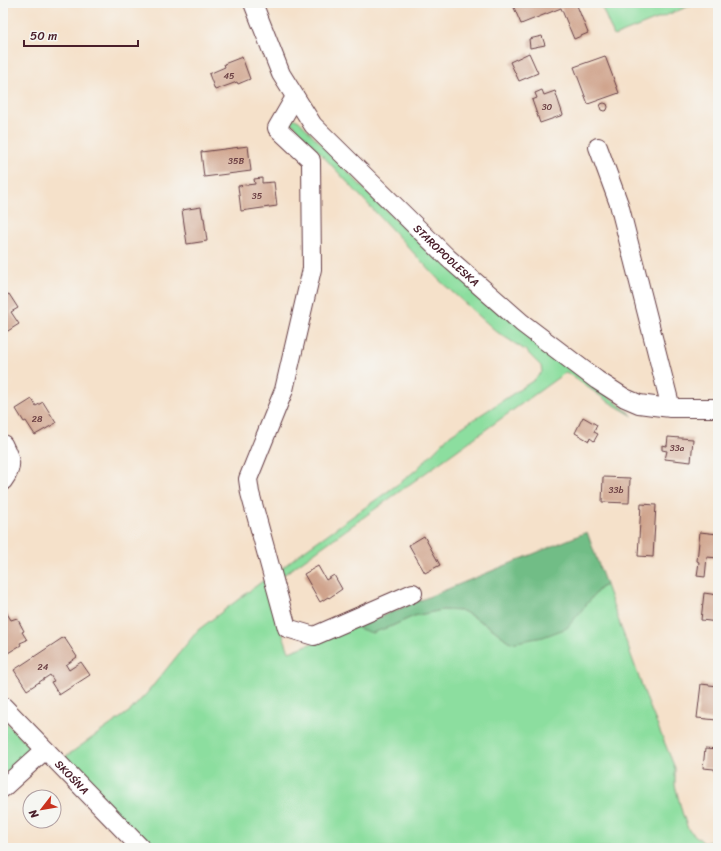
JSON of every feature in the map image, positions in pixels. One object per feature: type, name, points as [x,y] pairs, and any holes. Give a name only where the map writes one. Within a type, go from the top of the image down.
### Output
[{"type":"street","name":"STAROPODLESKA","points":[[252,3],[281,74],[313,125],[448,258],[522,323],[597,380],[625,398],[639,404],[670,408],[718,408]]},
{"type":"street","points":[[295,97],[277,128],[311,160],[312,269],[284,390],[248,480],[250,493],[287,628],[314,636],[413,592]]},
{"type":"street","points":[[598,147],[618,204],[670,408]]},
{"type":"street","points":[[3,444],[11,460],[8,474],[3,481]]},
{"type":"street","name":"SKOŚNA","points":[[3,706],[141,848]]},
{"type":"street","points":[[3,788],[45,750]]},
{"type":"green space","points":[[600,3],[697,3],[614,36]]},
{"type":"green space","points":[[293,118],[299,121],[367,192],[427,249],[633,416],[609,402],[566,372],[279,578],[276,568],[281,569],[298,555],[401,482],[416,470],[450,435],[534,380],[542,372],[541,366],[525,350],[497,332],[439,280],[293,124],[285,126]]},
{"type":"green space","points":[[587,532],[606,585],[600,588],[567,628],[543,637],[511,643],[490,627],[463,611],[442,610],[414,616],[372,633],[355,627]]},
{"type":"green space","points":[[264,580],[289,652],[355,627],[392,626],[414,616],[442,610],[463,611],[490,627],[511,643],[585,605],[600,588],[606,585],[647,700],[675,768],[675,785],[688,829],[704,843],[718,840],[718,848],[148,848],[101,799],[65,757],[130,711],[147,693],[198,630]]},
{"type":"green space","points":[[3,719],[31,749],[3,776]]},
{"type":"building","points":[[512,3],[576,3],[588,33],[574,39],[561,8],[521,24]]},
{"type":"building","points":[[542,36],[545,45],[530,48],[529,39]]},
{"type":"building","points":[[529,53],[538,73],[519,81],[510,62]]},
{"type":"building","points":[[605,56],[619,93],[588,104],[574,67]]},
{"type":"building","points":[[242,57],[250,79],[215,90],[209,74],[225,67],[224,64]]},
{"type":"building","points":[[542,90],[544,95],[555,91],[563,115],[540,123],[532,100],[537,98],[535,93]]},
{"type":"building","points":[[602,103],[606,103],[608,107],[606,111],[602,111],[600,109],[600,105]]},
{"type":"building","points":[[248,146],[251,171],[204,177],[201,152]]},
{"type":"building","points":[[262,178],[262,183],[274,182],[277,206],[241,211],[238,186],[255,184],[254,179]]},
{"type":"building","points":[[201,207],[207,241],[187,244],[182,210]]},
{"type":"building","points":[[9,294],[18,308],[11,312],[19,324],[3,334],[3,297]]},
{"type":"building","points":[[32,399],[36,406],[43,402],[56,423],[35,435],[26,421],[24,422],[16,409]]},
{"type":"building","points":[[583,417],[597,425],[594,432],[598,434],[594,441],[590,438],[589,441],[575,433]]},
{"type":"building","points":[[668,437],[693,439],[691,462],[665,459],[667,451],[662,450],[662,445],[667,446]]},
{"type":"building","points":[[603,477],[630,478],[629,503],[602,502]]},
{"type":"building","points":[[641,504],[656,505],[653,557],[638,556]]},
{"type":"building","points":[[700,532],[718,534],[718,558],[707,557],[705,577],[697,576]]},
{"type":"building","points":[[424,536],[440,565],[425,573],[409,545]]},
{"type":"building","points":[[318,566],[326,580],[334,575],[342,589],[320,602],[304,574]]},
{"type":"building","points":[[704,593],[718,595],[718,622],[701,620]]},
{"type":"building","points":[[6,612],[11,620],[17,618],[24,631],[22,632],[27,640],[20,643],[21,645],[3,656],[3,614]]},
{"type":"building","points":[[64,637],[77,657],[66,665],[69,670],[81,662],[90,675],[59,695],[51,682],[54,681],[50,675],[27,690],[14,670]]},
{"type":"building","points":[[701,684],[718,686],[717,720],[697,718]]},
{"type":"building","points":[[705,749],[718,750],[718,773],[716,773],[714,769],[703,768]]}]
